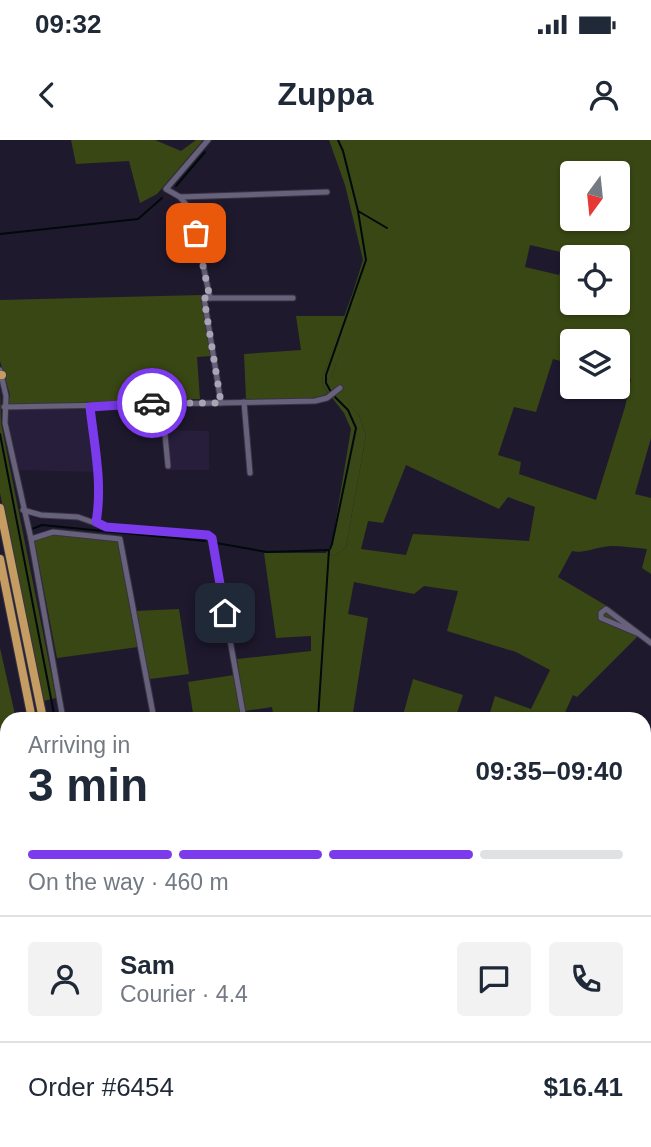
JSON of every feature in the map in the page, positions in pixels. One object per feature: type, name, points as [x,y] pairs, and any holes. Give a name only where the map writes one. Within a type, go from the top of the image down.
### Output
[{"type":"highway","points":[[0,508],[42,712]]},
{"type":"highway","points":[[0,559],[31,712]]},
{"type":"street","points":[[208,140],[166,189],[180,197],[192,212],[210,298]]},
{"type":"street","points":[[180,197],[327,192]]},
{"type":"street","points":[[221,403],[204,298],[293,298]]},
{"type":"street","points":[[1,373],[6,396],[5,423],[30,536],[62,712]]},
{"type":"street","points":[[4,407],[315,401],[327,398],[340,387]]},
{"type":"street","points":[[244,402],[250,473]]},
{"type":"street","points":[[162,403],[168,466]]},
{"type":"street","points":[[90,407],[99,505],[96,522]]},
{"type":"street","points":[[23,510],[78,517],[106,527],[208,535],[212,538],[243,712]]},
{"type":"street","points":[[30,536],[53,532],[120,539],[153,712]]},
{"type":"street","points":[[639,634],[601,618],[601,613],[606,608],[651,643]]},
{"type":"shaded area","points":[[87,408],[94,472],[18,470],[8,428],[9,410]]},
{"type":"shaded area","points":[[162,430],[209,431],[209,470],[166,470]]},
{"type":"green space","points":[[71,140],[155,140],[181,151],[196,140],[203,140],[157,194],[140,203],[129,161],[76,164]]},
{"type":"green space","points":[[329,140],[651,140],[651,438],[635,494],[651,498],[651,574],[642,568],[647,549],[612,546],[572,551],[558,577],[612,609],[642,632],[577,697],[573,695],[565,712],[490,712],[495,696],[531,709],[550,670],[516,652],[447,631],[458,591],[424,586],[414,594],[354,582],[348,614],[368,618],[353,712],[273,712],[272,707],[245,711],[237,659],[311,651],[311,636],[276,638],[264,553],[326,553],[334,556],[346,547],[366,435],[359,415],[331,387],[331,378],[360,294],[353,292],[363,260],[345,185]],"holes":[[[560,329],[630,329],[630,399],[627,399],[596,500],[519,474],[521,462],[498,455],[514,407],[536,412],[553,359],[560,361]],[[406,465],[499,509],[508,497],[535,507],[529,541],[413,534],[406,555],[361,549],[368,521],[383,523]]]},
{"type":"green space","points":[[353,292],[361,294],[331,378],[332,387],[359,415],[366,435],[346,547],[334,556],[326,553],[332,544],[351,429],[344,413],[322,385],[323,375]]},
{"type":"green space","points":[[201,295],[212,356],[197,357],[200,399],[8,405],[10,395],[0,361],[0,300]]},
{"type":"green space","points":[[296,316],[345,316],[323,375],[322,385],[328,393],[301,399],[246,399],[244,354],[301,350]]},
{"type":"green space","points":[[0,388],[1,423],[56,698],[43,701],[0,493]]},
{"type":"green space","points":[[50,534],[113,539],[119,544],[138,647],[57,658],[34,539]]},
{"type":"green space","points":[[179,609],[189,674],[150,679],[135,611]]},
{"type":"green space","points":[[0,648],[14,712],[0,712]]},
{"type":"green space","points":[[234,675],[241,712],[193,712],[188,682]]},
{"type":"green space","points":[[413,679],[463,695],[457,712],[404,712]]},
{"type":"waterway","points":[[338,140],[358,211],[387,228]]},
{"type":"waterway","points":[[176,186],[205,152]]},
{"type":"waterway","points":[[0,234],[138,219],[162,198]]},
{"type":"waterway","points":[[331,392],[326,383],[326,375],[366,260],[358,211]]},
{"type":"waterway","points":[[330,549],[356,428],[348,410],[335,397]]},
{"type":"waterway","points":[[0,434],[54,712]]},
{"type":"waterway","points":[[32,529],[42,525],[205,541]]},
{"type":"waterway","points":[[216,543],[267,552],[329,550],[318,712]]},
{"type":"way so far","points":[[152,403],[221,403],[204,298],[210,298],[196,233]]},
{"type":"route","points":[[152,403],[90,407],[99,505],[96,522],[106,527],[208,535],[212,538],[225,613]]}]
